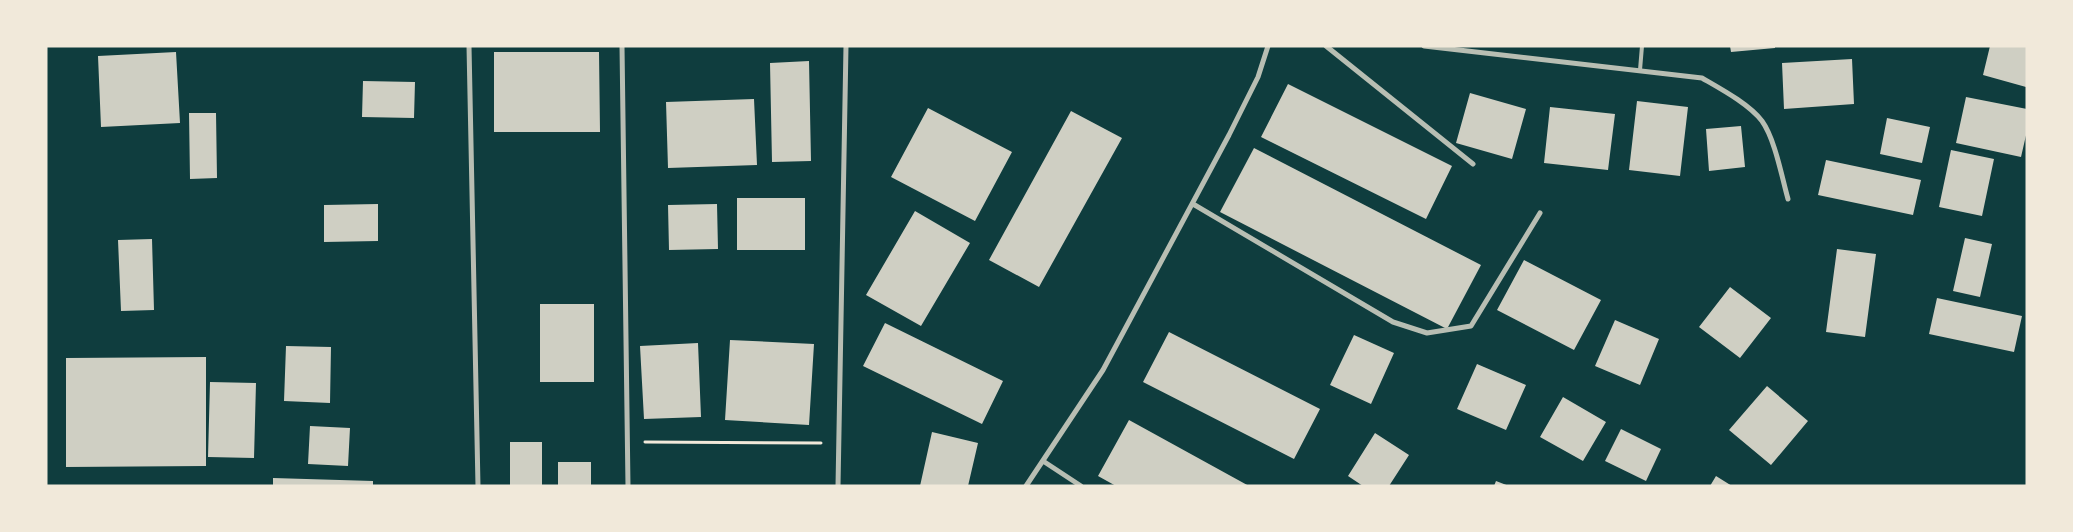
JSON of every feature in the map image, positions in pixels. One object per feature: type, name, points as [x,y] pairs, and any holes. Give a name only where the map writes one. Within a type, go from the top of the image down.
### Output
[{"type":"street","points":[[468,46],[478,486]]},
{"type":"street","points":[[622,46],[628,486]]},
{"type":"street","points":[[838,486],[846,46]]},
{"type":"street","points":[[1026,486],[1103,370],[1193,204],[1258,77],[1268,46]]},
{"type":"street","points":[[1326,46],[1473,164]]},
{"type":"street","points":[[1424,46],[1702,78],[1733,95],[1762,122],[1777,156],[1788,199]]},
{"type":"street","points":[[1193,204],[1393,322],[1427,333],[1471,326],[1540,213]]},
{"type":"street","points":[[1043,461],[1081,486]]},
{"type":"lane","points":[[1640,70],[1642,46]]},
{"type":"path","points":[[627,442],[839,444]]},
{"type":"building","points":[[1730,46],[1775,46],[1775,48],[1731,52]]},
{"type":"building","points":[[1990,46],[2027,46],[2026,87],[1983,75]]},
{"type":"building","points":[[176,52],[180,123],[101,127],[98,56]]},
{"type":"building","points":[[494,52],[599,52],[600,132],[494,132]]},
{"type":"building","points":[[1852,59],[1854,104],[1784,109],[1782,63]]},
{"type":"building","points":[[809,61],[811,161],[772,162],[770,63]]},
{"type":"building","points":[[363,81],[415,82],[414,118],[362,117]]},
{"type":"building","points":[[1288,84],[1452,166],[1426,219],[1261,137]]},
{"type":"building","points":[[1470,93],[1526,109],[1512,159],[1456,143]]},
{"type":"building","points":[[1966,97],[2027,109],[2027,131],[2021,157],[1956,143]]},
{"type":"building","points":[[754,99],[757,165],[668,168],[666,102]]},
{"type":"building","points":[[1637,101],[1688,107],[1680,176],[1629,170]]},
{"type":"building","points":[[1550,107],[1615,114],[1608,170],[1544,163]]},
{"type":"building","points":[[928,108],[1012,152],[975,221],[891,177]]},
{"type":"building","points":[[1071,111],[1122,138],[1039,287],[989,260]]},
{"type":"building","points":[[189,113],[216,113],[217,178],[190,179]]},
{"type":"building","points":[[1887,118],[1930,127],[1922,163],[1880,154]]},
{"type":"building","points":[[1741,126],[1745,167],[1709,171],[1706,129]]},
{"type":"building","points":[[1254,148],[1481,265],[1447,329],[1220,212]]},
{"type":"building","points":[[1951,150],[1994,159],[1982,216],[1939,207]]},
{"type":"building","points":[[1826,160],[1921,180],[1913,215],[1818,195]]},
{"type":"building","points":[[737,198],[805,198],[805,250],[737,250]]},
{"type":"building","points":[[378,204],[378,241],[324,242],[324,205]]},
{"type":"building","points":[[717,204],[718,249],[669,250],[668,205]]},
{"type":"building","points":[[915,211],[970,243],[921,326],[866,295]]},
{"type":"building","points":[[1965,238],[1992,244],[1980,297],[1953,291]]},
{"type":"building","points":[[152,239],[154,310],[121,311],[118,240]]},
{"type":"building","points":[[1837,249],[1876,254],[1865,337],[1826,332]]},
{"type":"building","points":[[1524,260],[1601,300],[1574,350],[1497,310]]},
{"type":"building","points":[[1730,287],[1771,318],[1740,358],[1699,327]]},
{"type":"building","points":[[1937,298],[2022,316],[2014,352],[1929,334]]},
{"type":"building","points":[[540,304],[594,304],[594,382],[540,382]]},
{"type":"building","points":[[1615,320],[1659,339],[1640,385],[1595,366]]},
{"type":"building","points":[[885,323],[1003,381],[982,424],[863,366]]},
{"type":"building","points":[[1169,332],[1320,409],[1294,459],[1143,382]]},
{"type":"building","points":[[1354,335],[1394,353],[1371,404],[1330,385]]},
{"type":"building","points":[[730,340],[814,344],[809,425],[725,420]]},
{"type":"building","points":[[698,343],[701,417],[644,419],[640,346]]},
{"type":"building","points":[[286,346],[331,347],[330,403],[284,401]]},
{"type":"building","points":[[206,357],[206,466],[66,467],[66,358]]},
{"type":"building","points":[[1477,364],[1526,385],[1506,430],[1457,409]]},
{"type":"building","points":[[210,382],[256,383],[254,458],[208,457]]},
{"type":"building","points":[[1767,386],[1808,421],[1771,465],[1729,430]]},
{"type":"building","points":[[1563,397],[1606,422],[1583,461],[1540,437]]},
{"type":"building","points":[[1129,420],[1249,486],[1116,486],[1098,476]]},
{"type":"building","points":[[310,426],[350,428],[348,466],[308,464]]},
{"type":"building","points":[[1621,429],[1661,449],[1646,481],[1605,461]]},
{"type":"building","points":[[932,432],[978,443],[968,486],[920,486]]},
{"type":"building","points":[[1375,433],[1409,455],[1389,486],[1363,486],[1348,476]]},
{"type":"building","points":[[510,442],[542,442],[542,486],[510,486]]},
{"type":"building","points":[[558,462],[591,462],[591,486],[558,486]]},
{"type":"building","points":[[1716,476],[1732,486],[1710,486]]},
{"type":"building","points":[[273,478],[373,481],[373,486],[273,486]]},
{"type":"building","points":[[1496,481],[1509,486],[1494,486]]}]
